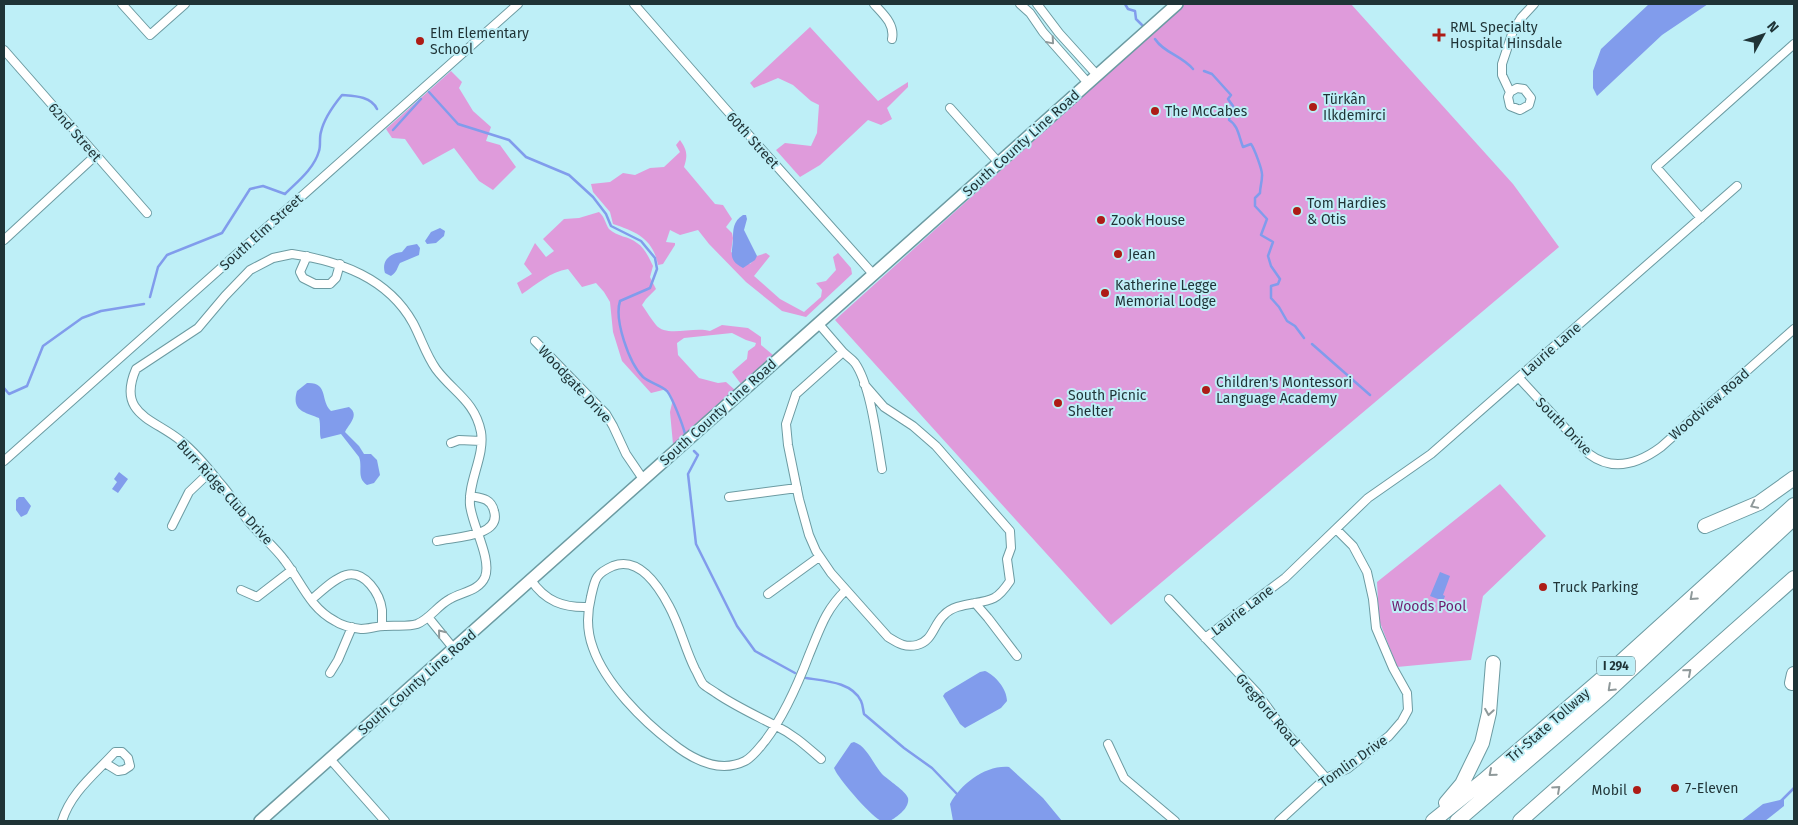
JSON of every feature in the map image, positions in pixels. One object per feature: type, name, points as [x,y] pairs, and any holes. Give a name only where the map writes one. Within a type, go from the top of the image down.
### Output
[{"type":"highway","points":[[1705,526],[1759,503],[1794,478]]},
{"type":"highway","name":"Tri-State Tollway","points":[[1434,821],[1607,674],[1794,505]]},
{"type":"highway","name":"Tri-State Tollway","points":[[1457,821],[1604,694],[1794,518]]},
{"type":"highway","points":[[1520,821],[1794,578]]},
{"type":"highway","points":[[1429,821],[1462,784],[1482,743],[1489,713],[1493,663]]},
{"type":"main road","name":"South County Line Road","points":[[260,821],[1177,4]]},
{"type":"street","points":[[122,4],[150,35],[185,4]]},
{"type":"street","name":"South Elm Street","points":[[4,461],[518,4]]},
{"type":"street","name":"60th Street","points":[[634,4],[722,106],[873,274]]},
{"type":"street","points":[[874,4],[890,23],[893,34],[892,39]]},
{"type":"street","points":[[1020,4],[1030,13],[1048,37],[1093,79]]},
{"type":"street","points":[[1037,4],[1093,79]]},
{"type":"street","points":[[1510,92],[1502,75],[1502,64],[1520,18],[1534,4]]},
{"type":"street","points":[[1701,218],[1656,167],[1794,44]]},
{"type":"street","name":"62nd Street","points":[[4,50],[95,156],[147,212]]},
{"type":"street","points":[[950,108],[998,163]]},
{"type":"street","points":[[4,240],[95,156]]},
{"type":"street","name":"Laurie Lane","points":[[1205,638],[1285,578],[1368,498],[1431,454],[1737,186]]},
{"type":"street","name":"Burr Ridge Club Drive","points":[[292,254],[307,256],[340,264],[365,276],[393,296],[408,315],[436,368],[472,408],[479,426],[481,441],[470,496],[470,508],[487,566],[485,576],[480,585],[449,599],[416,625],[382,626],[363,629],[352,628],[335,622],[311,600],[279,553],[250,523],[219,482],[188,447],[144,418],[136,410],[132,402],[132,378],[136,369],[198,328],[230,290],[250,270],[273,258],[292,254]]},
{"type":"street","points":[[307,256],[300,272],[303,278],[315,284],[330,284],[336,278],[340,264]]},
{"type":"street","points":[[818,323],[854,363],[864,384],[873,418],[882,469]]},
{"type":"street","name":"Woodview Road","points":[[1616,465],[1641,460],[1661,447],[1794,329]]},
{"type":"street","name":"Woodgate Drive","points":[[535,341],[606,414],[614,426],[626,454],[643,479]]},
{"type":"street","points":[[843,352],[796,394],[786,424],[787,438],[809,535],[819,557],[888,637],[897,643],[907,646],[925,642],[933,633],[944,614],[962,605],[996,598],[1010,582],[1008,559],[1011,548],[1010,531],[936,446],[913,426],[884,407],[864,384]]},
{"type":"street","name":"South Drive","points":[[1519,378],[1589,454],[1598,461],[1616,465]]},
{"type":"street","points":[[873,418],[884,407]]},
{"type":"street","points":[[451,443],[459,440],[481,441]]},
{"type":"street","points":[[172,526],[189,492],[210,472]]},
{"type":"street","points":[[729,497],[798,488]]},
{"type":"street","points":[[436,541],[485,532],[493,525],[496,517],[493,506],[487,499],[470,496]]},
{"type":"street","name":"Tomlin Drive","points":[[1279,821],[1326,778],[1347,769],[1389,736],[1402,721],[1408,710],[1407,693],[1393,668],[1376,628],[1373,599],[1367,572],[1352,546],[1336,529]]},
{"type":"street","points":[[768,594],[819,557]]},
{"type":"street","points":[[820,759],[795,737],[775,725],[734,705],[703,684],[690,659],[671,610],[660,590],[646,574],[629,564],[617,565],[601,571],[595,580],[589,607],[588,629],[593,648],[604,670],[620,691],[642,717],[679,748],[704,763],[720,766],[735,765],[747,760],[775,725],[808,657],[822,620],[834,602],[846,590]]},
{"type":"street","points":[[241,590],[257,597],[292,570]]},
{"type":"street","points":[[311,600],[337,579],[353,574],[361,577],[371,585],[378,596],[382,610],[382,626]]},
{"type":"street","points":[[531,580],[541,593],[553,602],[589,607]]},
{"type":"street","name":"Gregford Road","points":[[1169,599],[1257,693],[1285,731],[1326,778]]},
{"type":"street","points":[[975,603],[1017,656]]},
{"type":"street","points":[[428,617],[454,649]]},
{"type":"street","points":[[330,672],[338,660],[352,628]]},
{"type":"street","points":[[1108,744],[1124,778],[1175,821]]},
{"type":"street","points":[[330,759],[385,821]]},
{"type":"street","points":[[62,821],[78,790],[105,763]]},
{"type":"green space","points":[[1185,4],[1351,4],[1513,184],[1559,247],[1111,625],[835,320]]},
{"type":"green space","points":[[810,27],[878,101],[908,82],[908,87],[887,108],[892,119],[881,125],[868,120],[820,165],[800,177],[776,150],[785,143],[811,146],[817,133],[819,105],[811,101],[793,85],[778,78],[754,88],[750,83]]},
{"type":"green space","points":[[451,71],[462,82],[459,88],[473,111],[491,127],[486,141],[500,145],[516,167],[493,190],[479,181],[454,148],[423,165],[405,139],[392,138],[386,129]]},
{"type":"green space","points":[[680,140],[686,153],[684,167],[715,204],[723,205],[732,219],[726,227],[732,233],[733,238],[731,252],[750,264],[757,256],[766,253],[770,256],[754,276],[780,299],[804,312],[821,297],[822,290],[816,283],[826,281],[836,270],[833,257],[838,253],[851,268],[852,274],[806,317],[782,311],[746,282],[698,230],[680,235],[670,230],[666,242],[675,243],[675,245],[663,264],[658,265],[656,256],[643,238],[613,224],[610,212],[593,192],[591,184],[610,182],[623,173],[635,175],[650,168],[664,167],[680,152],[676,145]]},
{"type":"green space","points":[[599,212],[609,229],[634,241],[645,250],[653,266],[650,277],[656,289],[642,305],[656,325],[667,331],[710,331],[722,325],[748,328],[761,337],[761,345],[773,355],[741,384],[732,372],[747,359],[748,351],[756,343],[732,333],[684,338],[677,343],[678,355],[699,378],[718,383],[726,382],[735,390],[673,444],[670,412],[673,399],[667,389],[651,393],[622,361],[613,332],[610,302],[596,283],[582,287],[568,269],[549,276],[522,294],[517,283],[532,274],[524,264],[535,243],[546,257],[554,251],[543,239],[564,219],[579,218]]},
{"type":"green space","name":"Woods Pool","points":[[1500,484],[1546,536],[1483,596],[1471,660],[1397,667],[1379,620],[1377,582]]},
{"type":"water","points":[[1649,4],[1708,4],[1662,35],[1597,96],[1593,88],[1593,71],[1601,49]]},
{"type":"water","points":[[743,215],[746,215],[747,219],[744,230],[757,256],[755,260],[743,268],[735,262],[732,253],[734,226]]},
{"type":"water","points":[[440,228],[445,231],[444,236],[436,243],[427,244],[425,241],[431,232]]},
{"type":"water","points":[[417,244],[420,248],[419,255],[400,263],[391,276],[385,273],[385,261],[390,256],[402,252],[407,246]]},
{"type":"water","points":[[307,383],[314,384],[321,389],[331,411],[349,407],[352,410],[354,416],[345,432],[364,454],[371,454],[377,460],[380,475],[374,483],[367,485],[364,482],[361,476],[359,457],[341,434],[321,439],[319,418],[300,410],[296,403],[297,391]]},
{"type":"water","points":[[119,472],[128,479],[118,493],[112,489],[117,482],[114,479]]},
{"type":"water","points":[[19,497],[24,497],[31,506],[27,514],[21,517],[16,510],[16,500]]},
{"type":"water","points":[[1440,572],[1450,576],[1443,595],[1445,596],[1443,601],[1430,596]]},
{"type":"water","points":[[985,671],[1000,683],[1007,701],[1001,708],[965,728],[960,724],[943,696],[980,672]]},
{"type":"water","points":[[854,742],[863,747],[882,774],[907,795],[908,802],[905,809],[890,821],[882,821],[872,814],[850,791],[834,768],[851,743]]},
{"type":"water","points":[[1009,767],[1043,798],[1062,821],[953,821],[950,804],[967,783],[991,769]]},
{"type":"water","points":[[1784,799],[1784,806],[1765,821],[1741,821],[1763,804]]},
{"type":"waterway","points":[[1125,4],[1128,9],[1135,11],[1136,19],[1143,26]]},
{"type":"waterway","points":[[1155,39],[1163,48],[1183,60],[1193,69]]},
{"type":"waterway","points":[[1204,71],[1212,74],[1231,95],[1228,99],[1233,106],[1229,120],[1236,128],[1243,147],[1251,144],[1258,160],[1262,178],[1260,193],[1255,198],[1255,206],[1267,219],[1261,235],[1273,242],[1268,256],[1271,266],[1280,279],[1278,284],[1271,286],[1271,298],[1287,321],[1295,326],[1304,338]]},
{"type":"waterway","points":[[429,92],[458,124],[509,140],[526,157],[569,175],[593,197],[606,214],[611,226],[641,241],[655,258],[657,269],[650,288],[620,301],[619,319],[624,341],[633,362],[643,377],[667,391],[672,399],[685,434]]},
{"type":"waterway","points":[[150,297],[158,267],[167,255],[222,233],[250,189],[263,186],[285,194],[305,175],[317,158],[320,149],[320,134],[324,122],[342,95],[366,99],[371,101],[377,109]]},
{"type":"waterway","points":[[393,130],[421,99]]},
{"type":"waterway","points":[[4,388],[9,394],[27,386],[43,346],[82,318],[101,311],[144,304]]},
{"type":"waterway","points":[[1312,344],[1370,395]]},
{"type":"waterway","points":[[694,451],[698,455],[688,474],[696,544],[737,626],[755,651],[795,673]]},
{"type":"waterway","points":[[806,678],[845,686],[851,690],[861,701],[864,714],[904,748],[932,768],[957,794]]},
{"type":"waterway","points":[[1781,801],[1794,788]]},
{"type":"place","name":"RML Specialty Hospital Hinsdale","points":[[1439,35]]},
{"type":"place","name":"Elm Elementary School","points":[[420,41]]},
{"type":"place","name":"Türkân Ilkdemirci","points":[[1313,107]]},
{"type":"place","name":"The McCabes","points":[[1155,111]]},
{"type":"place","name":"Tom Hardies & Otis","points":[[1297,211]]},
{"type":"place","name":"Zook House","points":[[1101,220]]},
{"type":"place","name":"Jean","points":[[1118,254]]},
{"type":"place","name":"Katherine Legge Memorial Lodge","points":[[1105,293]]},
{"type":"place","name":"Children's Montessori Language Academy","points":[[1206,390]]},
{"type":"place","name":"South Picnic Shelter","points":[[1058,403]]},
{"type":"place","name":"Truck Parking","points":[[1543,587]]},
{"type":"place","name":"7-Eleven","points":[[1675,788]]},
{"type":"place","name":"Mobil","points":[[1637,790]]}]
